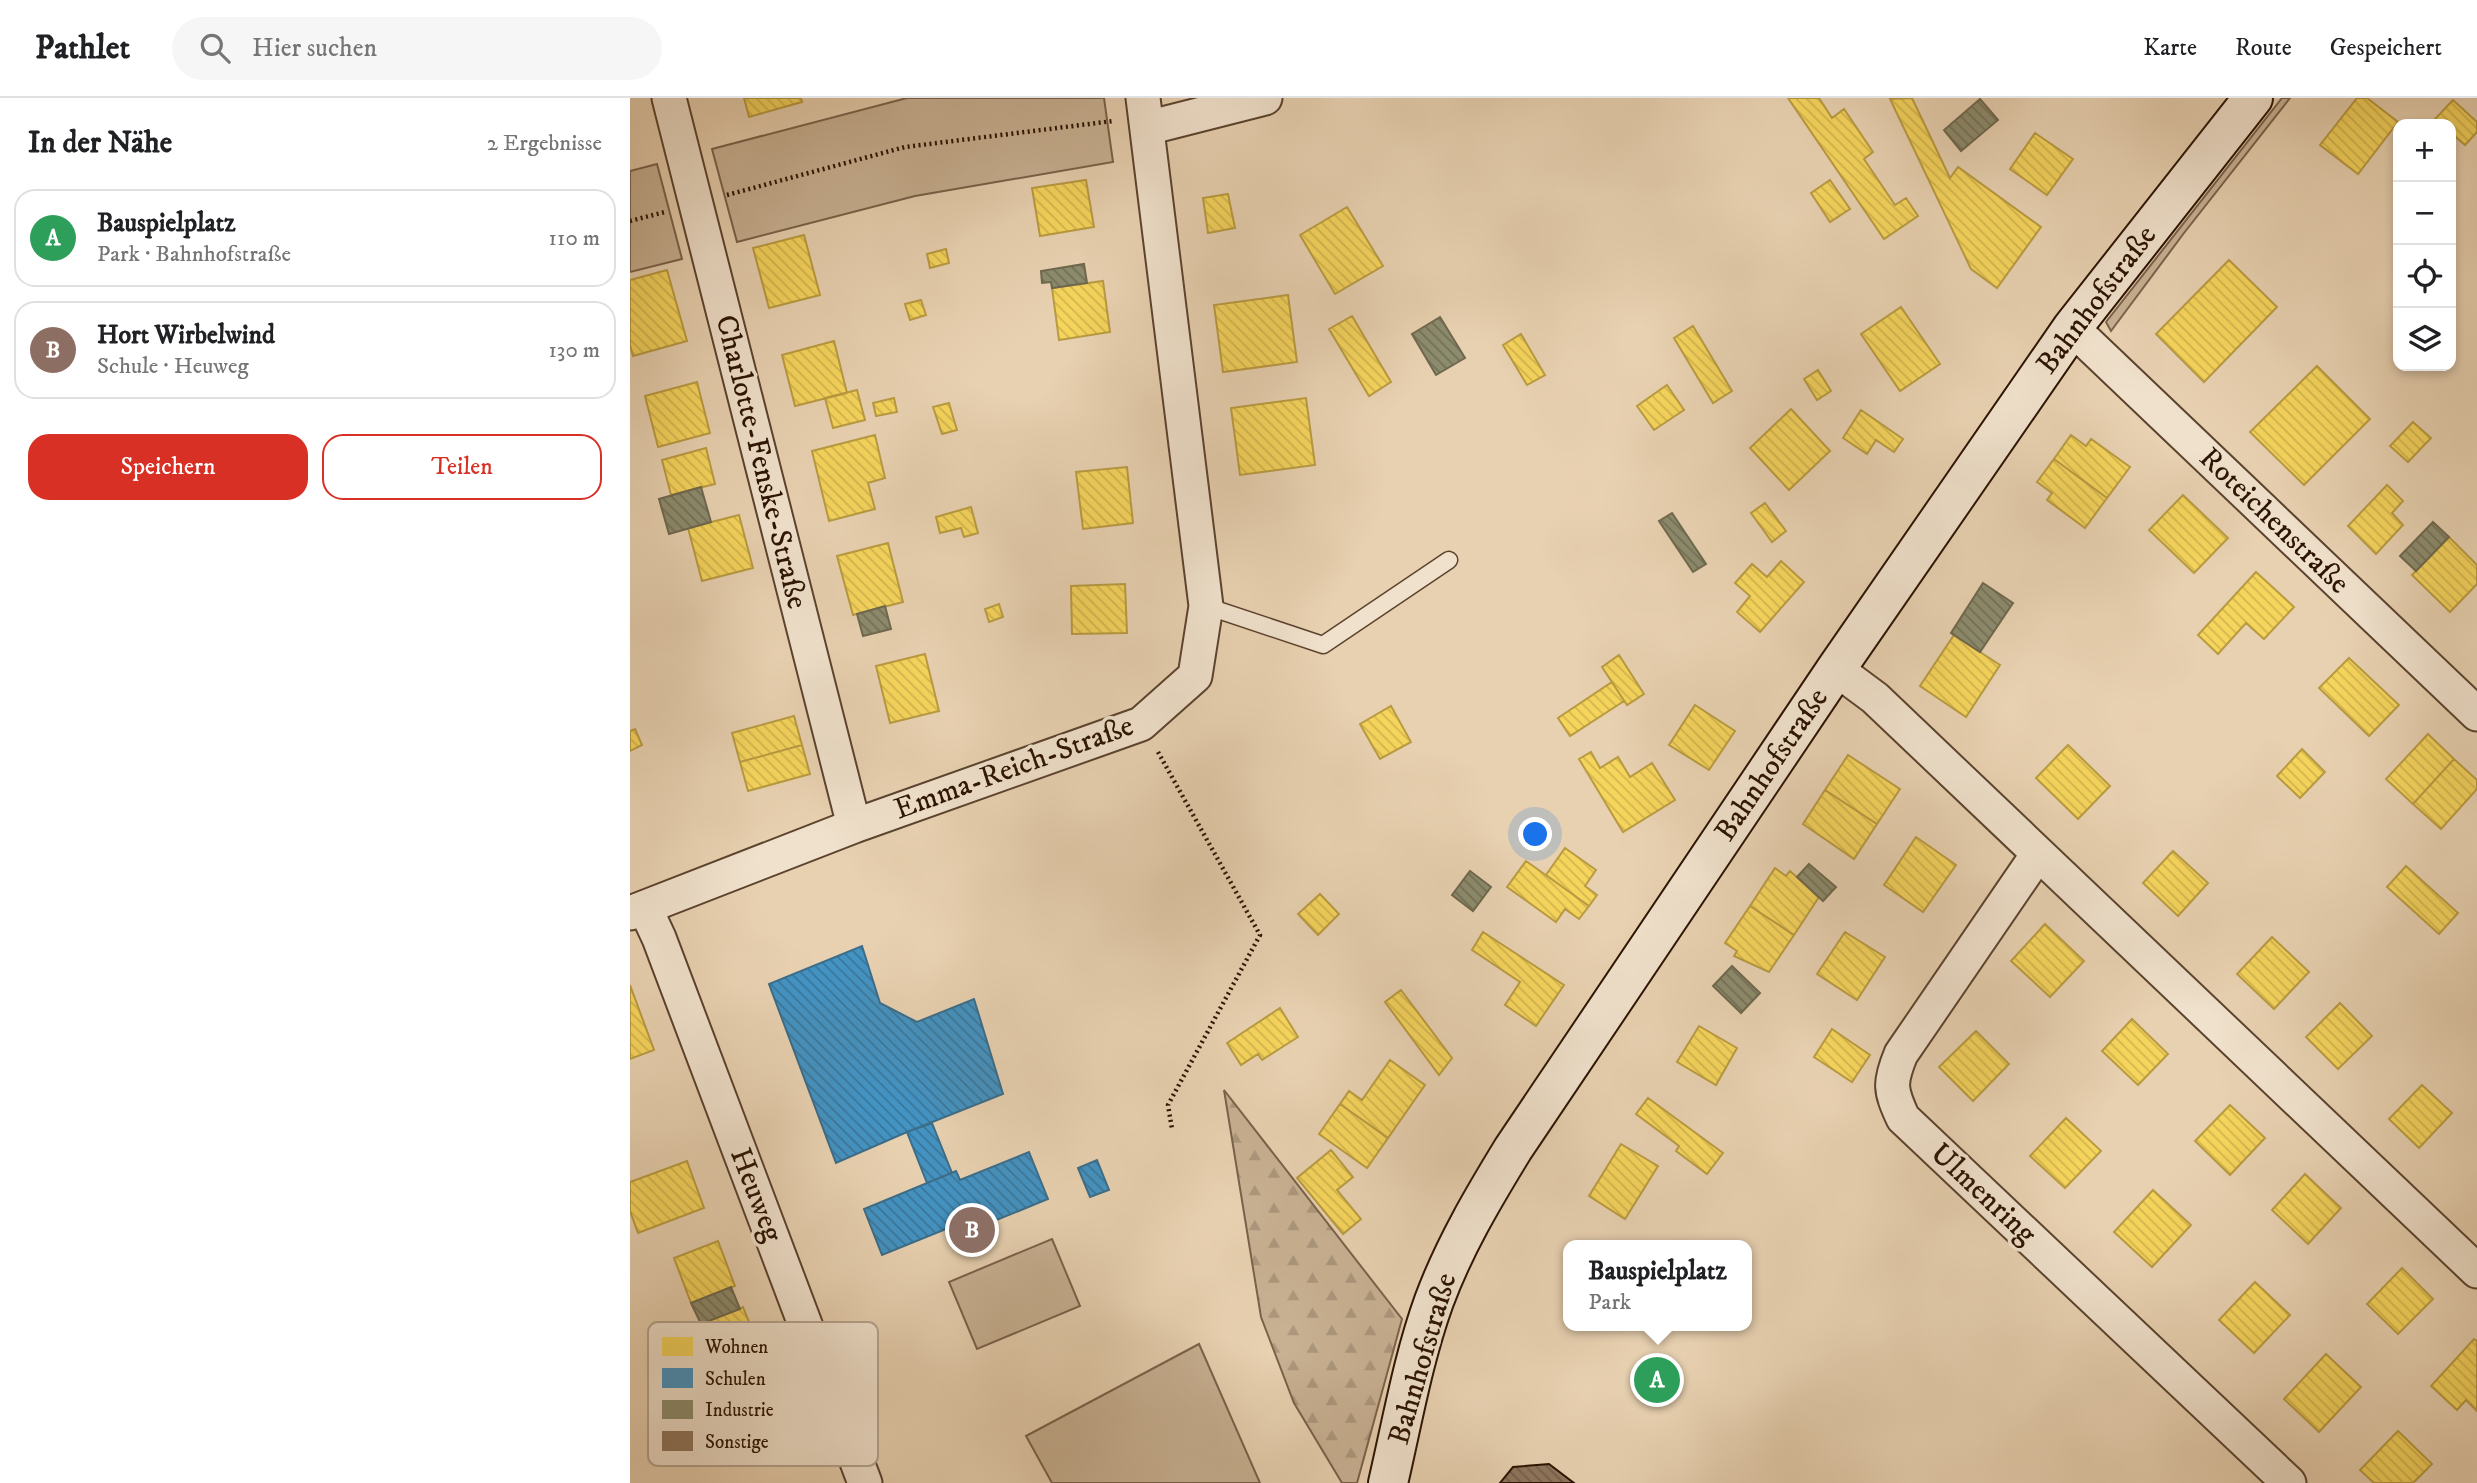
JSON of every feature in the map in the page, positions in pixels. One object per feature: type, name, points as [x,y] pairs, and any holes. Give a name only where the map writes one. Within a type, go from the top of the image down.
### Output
[{"type":"street","name":"Charlotte-Fenske-Straße","points":[[668,98],[854,826]]},
{"type":"street","points":[[1145,113],[1265,98]]},
{"type":"street","name":"Bahnhofstraße","points":[[1388,1483],[1434,1302],[1470,1219],[1513,1149],[1836,669],[2072,328],[2253,98]]},
{"type":"street","name":"Emma-Reich-Straße","points":[[638,910],[854,826],[1141,724],[1195,676],[1206,606],[1145,113]]},
{"type":"street","name":"Roteichenstraße","points":[[2072,328],[2477,715]]},
{"type":"street","points":[[1836,669],[1875,698],[2477,1271]]},
{"type":"street","name":"Ulmenring","points":[[2038,854],[1900,1054],[1892,1077],[1894,1098],[1903,1118],[2289,1483]]},
{"type":"street","name":"Heuweg","points":[[638,910],[659,938],[804,1322]]},
{"type":"street","name":"Heuweg","points":[[859,1466],[865,1483]]},
{"type":"lane","points":[[1206,606],[1323,645],[1449,560]]},
{"type":"path","points":[[630,221],[905,147],[1114,121]]},
{"type":"path","points":[[1141,724],[1259,935],[1168,1105],[1171,1129]]},
{"type":"green space","points":[[907,98],[1104,98],[1113,162],[915,196],[737,242],[712,149]]},
{"type":"green space","points":[[2282,98],[2290,98],[2111,331],[2106,322]]},
{"type":"green space","points":[[657,164],[682,259],[630,272],[630,171]]},
{"type":"green space","points":[[1224,1090],[1402,1319],[1357,1483],[1342,1483],[1294,1403],[1261,1317]]},
{"type":"green space","points":[[1052,1239],[1080,1306],[977,1349],[949,1282]]},
{"type":"green space","points":[[1199,1344],[1260,1483],[1052,1483],[1026,1436]]},
{"type":"building: Wohnen","points":[[744,98],[801,98],[802,102],[749,117]]},
{"type":"building: Wohnen","points":[[1788,98],[1819,98],[1832,118],[1844,109],[1873,152],[1864,159],[1895,205],[1906,198],[1918,216],[1884,239]]},
{"type":"building: Wohnen","points":[[1912,98],[1950,178],[1958,167],[2041,227],[1997,288],[1971,269],[1890,99]]},
{"type":"building: Wohnen","points":[[2357,98],[2367,98],[2394,119],[2393,128],[2358,174],[2320,145]]},
{"type":"building: Wohnen","points":[[2453,100],[2477,122],[2477,132],[2465,145],[2456,137],[2456,119],[2435,119]]},
{"type":"building: Wohnen","points":[[2035,133],[2073,159],[2047,195],[2010,169]]},
{"type":"building: Wohnen","points":[[1086,180],[1094,227],[1040,236],[1032,188]]},
{"type":"building: Wohnen","points":[[1830,180],[1850,209],[1830,222],[1811,193]]},
{"type":"building: Wohnen","points":[[1228,194],[1235,228],[1208,233],[1203,198]]},
{"type":"building: Wohnen","points":[[1347,207],[1383,266],[1335,294],[1300,235]]},
{"type":"building: Wohnen","points":[[804,235],[820,295],[769,308],[753,248]]},
{"type":"building: Wohnen","points":[[946,249],[949,263],[930,268],[927,254]]},
{"type":"building: Wohnen","points":[[2229,260],[2277,307],[2204,382],[2156,334]]},
{"type":"building: Wohnen","points":[[667,270],[687,341],[633,356],[630,345],[630,280]]},
{"type":"building: Wohnen","points":[[1103,281],[1110,332],[1059,340],[1052,288]]},
{"type":"building: Wohnen","points":[[1288,295],[1297,362],[1223,372],[1214,305]]},
{"type":"building: Wohnen","points":[[921,300],[926,315],[910,320],[905,304]]},
{"type":"building: Wohnen","points":[[1901,307],[1940,364],[1900,391],[1861,334]]},
{"type":"building: Wohnen","points":[[1352,316],[1391,382],[1369,396],[1329,329]]},
{"type":"building: Wohnen","points":[[1693,326],[1732,391],[1713,403],[1674,338]]},
{"type":"building: Wohnen","points":[[1521,334],[1545,375],[1527,385],[1503,345]]},
{"type":"building: Wohnen","points":[[834,341],[847,393],[795,406],[782,355]]},
{"type":"building: Wohnen","points":[[2317,366],[2370,419],[2304,485],[2250,432]]},
{"type":"building: Wohnen","points":[[1818,370],[1831,391],[1817,400],[1804,379]]},
{"type":"building: Wohnen","points":[[697,382],[710,433],[658,447],[645,396]]},
{"type":"building: Wohnen","points":[[1667,385],[1684,410],[1654,430],[1637,406]]},
{"type":"building: Wohnen","points":[[857,390],[865,420],[833,428],[825,398]]},
{"type":"building: Wohnen","points":[[894,398],[897,412],[876,416],[873,403]]},
{"type":"building: Wohnen","points":[[1306,398],[1315,465],[1240,475],[1231,408]]},
{"type":"building: Wohnen","points":[[949,403],[957,430],[942,434],[933,407]]},
{"type":"building: Wohnen","points":[[1791,409],[1830,451],[1789,490],[1750,448]]},
{"type":"building: Wohnen","points":[[1861,410],[1903,439],[1894,452],[1876,440],[1867,454],[1843,438]]},
{"type":"building: Wohnen","points":[[2413,422],[2431,438],[2408,462],[2390,446]]},
{"type":"building: Wohnen","points":[[875,435],[885,478],[868,483],[875,509],[829,521],[812,451]]},
{"type":"building: Wohnen","points":[[2071,435],[2086,446],[2091,439],[2130,467],[2107,498],[2054,459]]},
{"type":"building: Wohnen","points":[[706,448],[715,484],[671,495],[662,460]]},
{"type":"building: Wohnen","points":[[2054,459],[2107,498],[2085,528],[2047,500],[2052,493],[2037,482]]},
{"type":"building: Wohnen","points":[[1127,467],[1133,523],[1083,529],[1076,472]]},
{"type":"building: Wohnen","points":[[2387,485],[2403,501],[2392,513],[2403,525],[2376,554],[2348,526]]},
{"type":"building: Wohnen","points":[[2183,495],[2228,538],[2194,573],[2149,530]]},
{"type":"building: Wohnen","points":[[1765,503],[1786,531],[1772,542],[1751,513]]},
{"type":"building: Wohnen","points":[[971,507],[978,533],[964,537],[961,528],[940,533],[936,517]]},
{"type":"building: Wohnen","points":[[739,515],[753,568],[702,581],[688,528]]},
{"type":"building: Wohnen","points":[[2449,537],[2477,565],[2477,584],[2450,612],[2412,575]]},
{"type":"building: Wohnen","points":[[888,543],[903,602],[853,615],[837,556]]},
{"type":"building: Wohnen","points":[[1781,561],[1804,582],[1760,632],[1737,612],[1750,596],[1735,583],[1752,564],[1767,577]]},
{"type":"building: Wohnen","points":[[2256,572],[2294,607],[2264,639],[2246,623],[2218,654],[2198,635]]},
{"type":"building: Wohnen","points":[[1125,584],[1127,633],[1072,634],[1071,586]]},
{"type":"building: Wohnen","points":[[999,604],[1003,617],[989,622],[985,609]]},
{"type":"building: Wohnen","points":[[1954,635],[2000,665],[1966,717],[1920,686]]},
{"type":"building: Wohnen","points":[[925,654],[939,711],[890,723],[876,666]]},
{"type":"building: Wohnen","points":[[1619,655],[1644,694],[1627,705],[1602,667]]},
{"type":"building: Wohnen","points":[[2349,658],[2399,705],[2369,736],[2319,688]]},
{"type":"building: Wohnen","points":[[1612,682],[1624,701],[1570,736],[1558,718]]},
{"type":"building: Wohnen","points":[[1695,705],[1735,731],[1709,770],[1669,745]]},
{"type":"building: Wohnen","points":[[1391,706],[1411,742],[1380,759],[1360,724]]},
{"type":"building: Wohnen","points":[[794,716],[802,745],[740,762],[732,733]]},
{"type":"building: Wohnen","points":[[635,729],[642,745],[630,751],[630,731]]},
{"type":"building: Wohnen","points":[[2428,734],[2454,759],[2413,804],[2386,779]]},
{"type":"building: Wohnen","points":[[802,745],[810,774],[748,791],[740,762]]},
{"type":"building: Wohnen","points":[[2068,745],[2110,786],[2078,819],[2036,778]]},
{"type":"building: Wohnen","points":[[2302,749],[2325,772],[2300,798],[2277,776]]},
{"type":"building: Wohnen","points":[[1591,752],[1600,768],[1618,757],[1630,777],[1652,763],[1675,800],[1623,832],[1579,759]]},
{"type":"building: Wohnen","points":[[1848,755],[1900,789],[1877,824],[1825,790]]},
{"type":"building: Wohnen","points":[[2454,759],[2477,780],[2477,789],[2441,829],[2413,804]]},
{"type":"building: Wohnen","points":[[1825,790],[1877,824],[1854,859],[1803,824]]},
{"type":"building: Wohnen","points":[[1916,837],[1956,865],[1923,912],[1884,885]]},
{"type":"building: Wohnen","points":[[1565,848],[1596,870],[1585,886],[1597,895],[1589,906],[1546,875]]},
{"type":"building: Wohnen","points":[[2173,851],[2208,883],[2178,916],[2143,883]]},
{"type":"building: Wohnen","points":[[1526,861],[1589,906],[1579,919],[1565,909],[1556,922],[1507,887]]},
{"type":"building: Wohnen","points":[[2406,866],[2458,913],[2439,934],[2387,887]]},
{"type":"building: Wohnen","points":[[1775,868],[1786,876],[1790,871],[1819,897],[1794,935],[1750,906]]},
{"type":"building: Wohnen","points":[[1320,894],[1339,914],[1318,935],[1298,914]]},
{"type":"building: Wohnen","points":[[1750,906],[1794,935],[1769,972],[1734,956],[1737,951],[1725,943]]},
{"type":"building: Wohnen","points":[[2045,924],[2084,961],[2050,997],[2011,961]]},
{"type":"building: Wohnen","points":[[1483,932],[1564,985],[1536,1026],[1505,1005],[1520,982],[1472,950]]},
{"type":"building: Wohnen","points":[[1845,932],[1885,957],[1857,1000],[1817,974]]},
{"type":"building: Wohnen","points":[[2272,937],[2309,972],[2274,1009],[2237,974]]},
{"type":"building: Wohnen","points":[[630,985],[654,1050],[630,1059]]},
{"type":"building: Wohnen","points":[[1401,990],[1452,1058],[1439,1075],[1385,1002]]},
{"type":"building: Wohnen","points":[[2340,1003],[2372,1036],[2338,1069],[2306,1037]]},
{"type":"building: Wohnen","points":[[1280,1008],[1298,1037],[1262,1060],[1258,1054],[1241,1065],[1227,1043]]},
{"type":"building: Wohnen","points":[[2132,1019],[2168,1054],[2138,1085],[2102,1051]]},
{"type":"building: Wohnen","points":[[1699,1026],[1737,1048],[1716,1085],[1677,1062]]},
{"type":"building: Wohnen","points":[[1832,1029],[1870,1055],[1852,1082],[1814,1057]]},
{"type":"building: Wohnen","points":[[1976,1031],[2009,1064],[1973,1101],[1939,1067]]},
{"type":"building: Wohnen","points":[[1390,1060],[1425,1085],[1388,1138],[1340,1104],[1349,1091],[1362,1100]]},
{"type":"building: Wohnen","points":[[2422,1085],[2452,1113],[2419,1148],[2389,1119]]},
{"type":"building: Wohnen","points":[[1648,1098],[1723,1153],[1707,1174],[1676,1151],[1679,1146],[1636,1114]]},
{"type":"building: Wohnen","points":[[1340,1104],[1388,1138],[1367,1168],[1319,1134]]},
{"type":"building: Wohnen","points":[[2230,1105],[2265,1138],[2230,1175],[2195,1141]]},
{"type":"building: Wohnen","points":[[2066,1118],[2101,1151],[2065,1188],[2030,1156]]},
{"type":"building: Wohnen","points":[[1621,1144],[1658,1166],[1625,1219],[1589,1196]]},
{"type":"building: Wohnen","points":[[1331,1150],[1353,1177],[1337,1190],[1361,1219],[1343,1234],[1297,1178]]},
{"type":"building: Wohnen","points":[[687,1161],[704,1208],[638,1233],[630,1211],[630,1182]]},
{"type":"building: Wohnen","points":[[2305,1174],[2341,1208],[2308,1244],[2272,1210]]},
{"type":"building: Wohnen","points":[[2153,1190],[2191,1225],[2152,1267],[2114,1232]]},
{"type":"building: Wohnen","points":[[718,1241],[735,1286],[691,1303],[674,1258]]},
{"type":"building: Wohnen","points":[[2402,1268],[2433,1299],[2398,1334],[2367,1304]]},
{"type":"building: Wohnen","points":[[2255,1282],[2290,1315],[2254,1353],[2219,1320]]},
{"type":"building: Wohnen","points":[[743,1307],[749,1322],[706,1322]]},
{"type":"building: Wohnen","points":[[2474,1339],[2477,1341],[2477,1411],[2466,1400],[2457,1410],[2431,1386]]},
{"type":"building: Wohnen","points":[[2326,1354],[2361,1387],[2319,1432],[2284,1399]]},
{"type":"building: Wohnen","points":[[2398,1431],[2432,1464],[2413,1483],[2374,1483],[2360,1470]]},
{"type":"building: Schulen","points":[[862,946],[880,1003],[917,1022],[974,999],[1003,1094],[836,1163],[769,984]]},
{"type":"building: Schulen","points":[[932,1123],[952,1173],[927,1183],[907,1132]]},
{"type":"building: Schulen","points":[[1029,1152],[1048,1199],[977,1228],[973,1218],[882,1255],[864,1209],[956,1171],[960,1180]]},
{"type":"building: Schulen","points":[[1097,1160],[1109,1190],[1090,1197],[1078,1168]]},
{"type":"building: Industrie","points":[[1980,99],[1998,120],[1961,151],[1944,130]]},
{"type":"building: Industrie","points":[[1084,264],[1087,283],[1052,288],[1051,282],[1042,283],[1041,271]]},
{"type":"building: Industrie","points":[[1440,317],[1465,358],[1436,375],[1412,334]]},
{"type":"building: Industrie","points":[[701,487],[711,522],[669,534],[659,499]]},
{"type":"building: Industrie","points":[[1672,513],[1706,564],[1693,572],[1659,521]]},
{"type":"building: Industrie","points":[[2433,522],[2449,537],[2416,571],[2400,556]]},
{"type":"building: Industrie","points":[[1983,583],[2013,603],[1980,652],[1951,633]]},
{"type":"building: Industrie","points":[[885,606],[891,629],[863,636],[857,614]]},
{"type":"building: Industrie","points":[[1809,864],[1836,887],[1823,901],[1797,877]]},
{"type":"building: Industrie","points":[[1470,871],[1491,887],[1473,911],[1452,895]]},
{"type":"building: Industrie","points":[[1732,966],[1760,993],[1741,1013],[1713,986]]},
{"type":"building: Industrie","points":[[731,1287],[740,1309],[700,1322],[691,1303]]},
{"type":"building: Sonstige","points":[[1549,1464],[1574,1483],[1500,1483],[1513,1467]]},
{"type":"place","name":"Hort Wirbelwind","points":[[972,1230]]},
{"type":"place","name":"Bauspielplatz","points":[[1657,1380]]}]
